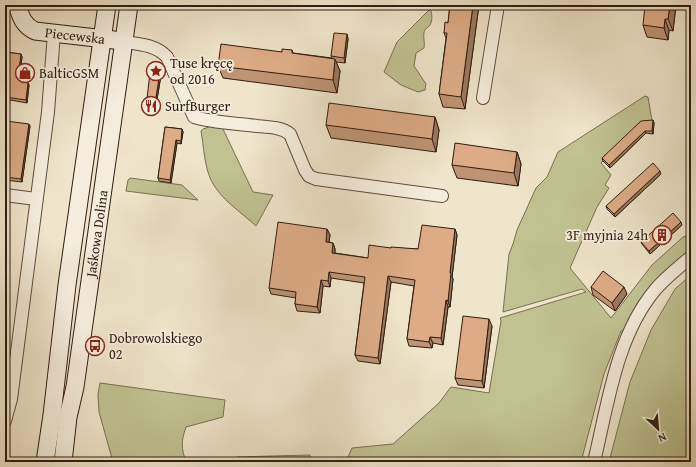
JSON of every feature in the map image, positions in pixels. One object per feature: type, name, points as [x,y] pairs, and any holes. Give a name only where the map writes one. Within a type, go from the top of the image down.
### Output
[{"type":"street","name":"Piecewska","points":[[17,5],[23,22],[28,28],[35,31],[103,38],[124,42]]},
{"type":"street","name":"Jaśkowa Dolina","points":[[45,462],[67,285],[107,5]]},
{"type":"street","name":"Jaśkowa Dolina","points":[[63,462],[68,417],[75,387],[129,5]]},
{"type":"street","points":[[483,98],[498,5]]},
{"type":"street","points":[[5,421],[11,399],[48,112],[54,33]]},
{"type":"street","points":[[124,42],[157,48],[167,57],[194,116],[207,120],[275,128],[286,131],[290,134],[305,170],[310,176],[323,180],[442,196]]},
{"type":"street","points":[[5,195],[36,199]]},
{"type":"street","points":[[594,462],[615,374],[622,349],[631,327],[655,290],[691,257]]},
{"type":"green space","points":[[430,9],[432,21],[424,32],[424,48],[416,53],[414,66],[426,84],[425,90],[418,92],[401,85],[384,72],[397,42]]},
{"type":"green space","points":[[645,96],[648,97],[652,121],[641,123],[601,163],[611,175],[605,185],[609,188],[597,207],[570,268],[611,318],[652,265],[683,237],[691,235],[691,248],[652,286],[636,307],[623,331],[621,331],[604,374],[581,462],[346,462],[352,448],[393,444],[439,403],[451,387],[489,393],[501,321],[500,318],[586,292],[582,289],[503,312],[509,254],[517,230],[536,188],[547,177],[558,152]]},
{"type":"green space","points":[[209,125],[222,127],[253,192],[273,195],[256,226],[225,199],[211,180],[206,162],[201,131],[209,127]]},
{"type":"green space","points":[[130,178],[182,185],[198,200],[126,191],[128,180]]},
{"type":"green space","points":[[691,275],[691,462],[609,462],[630,382],[651,330],[675,289]]},
{"type":"green space","points":[[100,383],[225,400],[223,417],[186,427],[182,444],[186,462],[113,462],[99,412],[98,394]]},
{"type":"green space","points":[[310,455],[310,462],[237,462],[237,457]]},
{"type":"building","points":[[450,5],[473,5],[461,97],[439,94],[447,33],[444,33],[445,22],[448,23]]},
{"type":"building","points":[[645,5],[670,5],[668,19],[665,19],[664,28],[643,25]]},
{"type":"building","points":[[334,33],[347,34],[344,58],[331,56]]},
{"type":"building","points":[[221,44],[282,52],[282,49],[292,50],[292,53],[335,59],[333,80],[218,66]]},
{"type":"building","points":[[5,52],[21,54],[19,70],[27,72],[25,82],[28,83],[26,100],[5,97]]},
{"type":"building","points":[[150,72],[160,72],[154,110],[146,108]]},
{"type":"building","points":[[329,103],[435,117],[432,139],[326,125]]},
{"type":"building","points":[[653,120],[652,131],[645,131],[609,165],[602,158],[641,121]]},
{"type":"building","points":[[6,121],[29,124],[21,179],[5,177]]},
{"type":"building","points":[[165,127],[182,129],[181,141],[176,140],[170,180],[158,178]]},
{"type":"building","points":[[455,143],[517,152],[514,173],[452,165]]},
{"type":"building","points":[[653,163],[660,171],[614,214],[606,206]]},
{"type":"building","name":"3F myjnia 24h","points":[[673,213],[681,222],[649,251],[641,242]]},
{"type":"building","points":[[278,222],[327,229],[326,242],[333,243],[332,253],[368,258],[369,245],[391,248],[418,249],[422,225],[455,229],[448,301],[446,300],[441,338],[430,337],[429,342],[407,339],[415,280],[388,276],[378,358],[355,355],[365,277],[329,272],[328,281],[321,280],[317,307],[295,304],[296,292],[269,288]]},
{"type":"building","points":[[603,271],[624,287],[612,303],[591,287]]},
{"type":"building","points":[[463,316],[489,319],[482,381],[455,378]]},
{"type":"place","name":"Tuse kręcę od 2016","points":[[156,71]]},
{"type":"place","name":"BalticGSM","points":[[25,73]]},
{"type":"place","name":"SurfBurger","points":[[151,106]]},
{"type":"place","name":"3F myjnia 24h","points":[[662,235]]},
{"type":"place","name":"Dobrowolskiego 02","points":[[95,346]]}]
